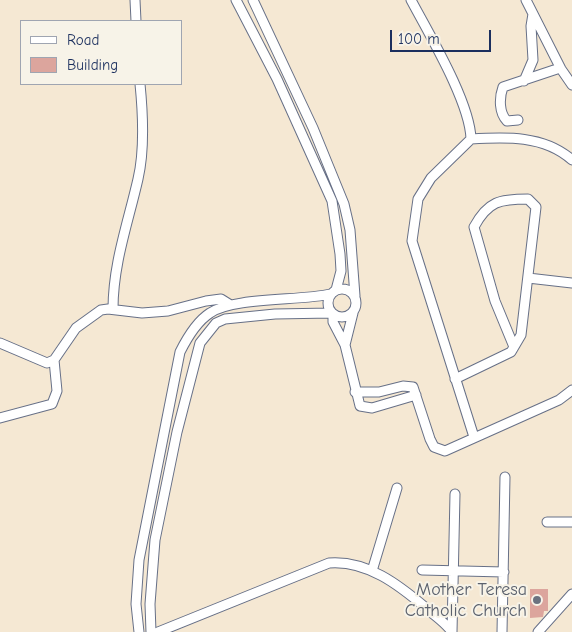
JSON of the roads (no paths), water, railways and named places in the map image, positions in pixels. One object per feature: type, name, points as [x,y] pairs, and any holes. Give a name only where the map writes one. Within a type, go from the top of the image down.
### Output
[{"type":"street","points":[[135,0],[136,20]]},
{"type":"street","points":[[236,0],[277,79],[332,201],[336,218],[341,263],[334,292],[328,302],[333,322],[345,345],[355,392],[360,406],[367,409],[416,395]]},
{"type":"street","points":[[253,0],[313,128],[344,204],[350,230],[357,305],[353,313],[345,345]]},
{"type":"street","points":[[411,0],[452,80],[471,127],[471,139]]},
{"type":"street","points":[[526,0],[560,68],[572,85]]},
{"type":"street","points":[[524,81],[533,60],[531,26],[534,14]]},
{"type":"street","points":[[518,120],[509,121],[505,119],[500,105],[504,86],[560,68]]},
{"type":"street","points":[[113,310],[113,291],[120,246],[140,165],[140,85]]},
{"type":"street","points":[[474,437],[454,379],[412,240],[418,199],[431,178],[471,139],[522,138],[547,145],[572,160]]},
{"type":"street","points":[[454,379],[511,352],[522,336],[536,207],[528,199],[495,202],[482,212],[474,227],[495,301],[514,347]]},
{"type":"street","points":[[528,278],[572,283]]},
{"type":"street","points":[[139,632],[136,604],[139,560],[180,352],[189,334],[209,313],[229,304],[307,299],[347,290],[355,296]]},
{"type":"street","points":[[0,418],[52,404],[57,391],[54,360],[76,328],[94,313],[113,310],[142,313],[221,300],[229,304]]},
{"type":"street","points":[[151,632],[150,604],[155,540],[177,432],[200,343],[216,323],[225,319],[275,314],[332,314],[343,318],[353,313]]},
{"type":"street","points":[[0,343],[42,362],[54,360]]},
{"type":"street","points":[[355,392],[378,392],[407,385],[413,387],[434,447],[445,450],[559,400],[572,390]]},
{"type":"street","points":[[502,632],[505,477]]},
{"type":"street","points":[[372,571],[397,488]]},
{"type":"street","points":[[452,632],[455,494]]},
{"type":"street","points":[[547,522],[572,522]]},
{"type":"street","points":[[158,632],[329,563],[337,562],[372,571],[396,583],[452,632]]},
{"type":"street","points":[[422,570],[504,572]]},
{"type":"street","points":[[538,632],[572,594]]},
{"type":"place","name":"Mother Teresa Catholic Church","points":[[537,600]]}]
